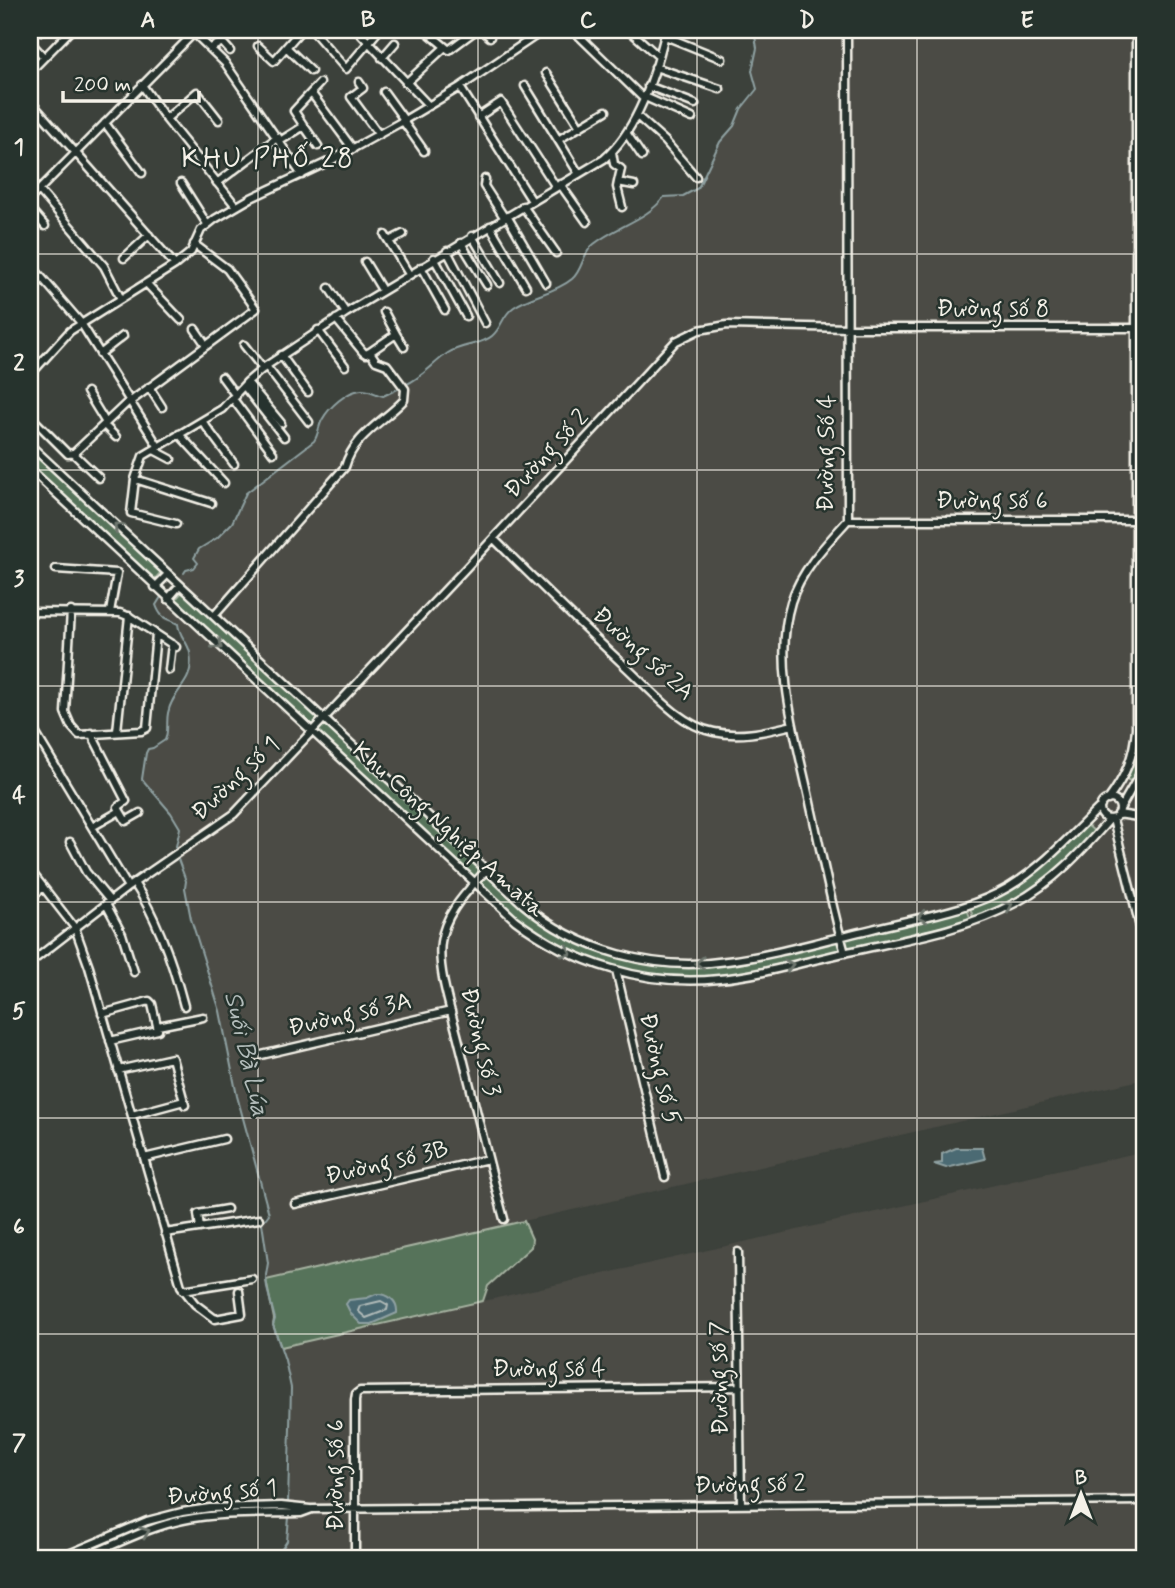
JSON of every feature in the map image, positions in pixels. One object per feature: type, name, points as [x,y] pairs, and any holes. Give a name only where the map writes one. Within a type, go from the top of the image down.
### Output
[{"type":"street","points":[[30,72],[71,30]]},
{"type":"street","points":[[258,46],[272,61],[301,30]]},
{"type":"street","points":[[312,30],[344,69],[379,30]]},
{"type":"street","points":[[357,30],[429,106]]},
{"type":"street","points":[[426,30],[451,49],[476,30]]},
{"type":"street","points":[[482,30],[490,37]]},
{"type":"street","points":[[30,375],[58,343],[81,323],[175,265],[191,251],[207,224],[236,206],[302,175],[404,121],[544,30]]},
{"type":"street","points":[[573,30],[644,98],[692,118]]},
{"type":"street","points":[[629,30],[658,56]]},
{"type":"street","name":"Đường Số 4","points":[[845,953],[793,725],[783,653],[791,602],[813,561],[848,520],[847,30]]},
{"type":"street","points":[[1136,30],[1137,708],[1135,743],[1123,780],[1108,800],[1116,802],[1115,815],[1145,947]]},
{"type":"street","points":[[30,199],[196,32],[245,90],[302,175]]},
{"type":"street","points":[[176,524],[132,514],[135,479],[143,456],[202,421],[234,398],[264,368],[318,330],[612,152],[638,116],[666,33],[723,59]]},
{"type":"street","points":[[30,42],[44,57]]},
{"type":"street","points":[[211,48],[222,42],[230,51]]},
{"type":"street","points":[[382,58],[396,43]]},
{"type":"street","points":[[286,47],[311,71]]},
{"type":"street","points":[[406,83],[445,47]]},
{"type":"street","points":[[655,66],[719,89]]},
{"type":"street","points":[[546,73],[580,127]]},
{"type":"street","points":[[359,82],[363,88],[351,97],[379,135]]},
{"type":"street","points":[[318,146],[294,111],[320,83]]},
{"type":"street","points":[[142,85],[236,206]]},
{"type":"street","points":[[524,86],[579,174]]},
{"type":"street","points":[[648,86],[695,104]]},
{"type":"street","points":[[460,87],[532,201]]},
{"type":"street","points":[[166,118],[197,92],[219,120]]},
{"type":"street","points":[[384,92],[424,151]]},
{"type":"street","points":[[312,94],[353,149]]},
{"type":"street","points":[[30,102],[175,265]]},
{"type":"street","points":[[395,107],[403,102]]},
{"type":"street","points":[[478,117],[501,102],[587,222]]},
{"type":"street","points":[[558,139],[606,111]]},
{"type":"street","points":[[638,116],[665,141],[696,177]]},
{"type":"street","points":[[105,123],[142,173]]},
{"type":"street","points":[[217,183],[279,139],[304,126]]},
{"type":"street","points":[[627,134],[642,156]]},
{"type":"street","points":[[612,152],[614,164],[621,169],[617,187],[622,207]]},
{"type":"street","points":[[1136,168],[1145,168]]},
{"type":"street","points":[[485,179],[484,186],[546,284]]},
{"type":"street","points":[[618,182],[634,185]]},
{"type":"street","points":[[181,183],[207,224]]},
{"type":"street","points":[[39,190],[104,266],[121,299]]},
{"type":"street","points":[[523,206],[556,253]]},
{"type":"street","points":[[30,209],[45,226]]},
{"type":"street","points":[[489,226],[526,287]]},
{"type":"street","points":[[402,233],[387,238],[408,274]]},
{"type":"street","points":[[124,258],[149,235]]},
{"type":"street","points":[[472,236],[500,283]]},
{"type":"street","points":[[461,243],[487,285]]},
{"type":"street","points":[[30,416],[68,454],[74,453],[130,400],[255,311],[256,306],[227,269],[194,244]]},
{"type":"street","points":[[447,251],[485,323]]},
{"type":"street","points":[[434,258],[466,316]]},
{"type":"street","points":[[365,262],[382,290]]},
{"type":"street","points":[[30,264],[81,323],[130,400],[156,448],[171,459]]},
{"type":"street","points":[[421,267],[444,310]]},
{"type":"street","points":[[30,276],[36,271]]},
{"type":"street","points":[[147,284],[181,320]]},
{"type":"street","points":[[329,288],[346,313]]},
{"type":"street","points":[[384,312],[404,346]]},
{"type":"street","points":[[336,319],[363,352],[370,352],[396,334]]},
{"type":"street","name":"Đường số 2","points":[[323,718],[494,539],[677,341],[699,330],[727,325],[849,328]]},
{"type":"street","name":"Đường số 8","points":[[849,328],[1145,328]]},
{"type":"street","points":[[195,329],[206,345]]},
{"type":"street","points":[[318,330],[345,366]]},
{"type":"street","points":[[100,354],[123,336]]},
{"type":"street","points":[[244,345],[309,422]]},
{"type":"street","points":[[214,616],[345,467],[349,455],[361,437],[404,400],[402,387],[387,365],[376,361],[370,352]]},
{"type":"street","points":[[281,355],[308,392]]},
{"type":"street","points":[[222,377],[273,453]]},
{"type":"street","points":[[246,384],[281,423]]},
{"type":"street","points":[[246,384],[284,437]]},
{"type":"street","points":[[149,387],[162,407]]},
{"type":"street","points":[[87,392],[105,424],[116,437]]},
{"type":"street","points":[[202,421],[234,464]]},
{"type":"street","points":[[179,434],[224,483]]},
{"type":"street","name":"Khu Công Nghiệp Amata","points":[[30,445],[534,914],[575,939],[622,955],[680,963],[727,961],[968,906],[1010,886],[1031,872],[1108,800]]},
{"type":"street","points":[[74,453],[99,478]]},
{"type":"street","name":"Khu Công Nghiệp Amata","points":[[30,469],[515,920],[575,956],[616,970],[664,979],[717,980],[973,922],[1017,902],[1050,880],[1115,815],[1145,765]]},
{"type":"street","points":[[135,479],[211,503]]},
{"type":"street","name":"Đường số 6","points":[[848,520],[1145,520]]},
{"type":"street","name":"Đường số 2A","points":[[494,539],[599,642],[687,721],[713,732],[750,735],[793,725]]},
{"type":"street","points":[[56,569],[117,573],[110,612]]},
{"type":"street","points":[[155,587],[168,573]]},
{"type":"street","points":[[168,599],[180,585]]},
{"type":"street","points":[[30,611],[110,612],[129,616],[174,645],[169,670]]},
{"type":"street","points":[[71,611],[65,712],[76,733],[141,731],[147,728],[156,634]]},
{"type":"street","points":[[117,731],[129,616]]},
{"type":"street","name":"Đường số 1","points":[[30,963],[131,885],[234,814],[312,733],[323,718]]},
{"type":"street","points":[[30,724],[92,827],[152,914],[175,971],[184,1006]]},
{"type":"street","points":[[91,733],[125,798],[124,803],[118,807],[120,811],[127,821],[140,813]]},
{"type":"street","points":[[30,743],[40,742]]},
{"type":"street","points":[[1101,806],[1102,815],[1145,818]]},
{"type":"street","points":[[92,827],[120,811]]},
{"type":"street","points":[[70,842],[86,872],[108,902],[134,972]]},
{"type":"street","points":[[30,870],[75,928],[103,1014],[183,1290],[195,1304],[215,1319],[242,1314],[239,1291]]},
{"type":"street","name":"Đường số 3","points":[[486,870],[455,907],[441,938],[441,961],[503,1219]]},
{"type":"street","points":[[30,899],[43,887]]},
{"type":"street","points":[[968,906],[973,922]]},
{"type":"street","name":"Đường số 5","points":[[616,970],[664,1177]]},
{"type":"street","points":[[103,1014],[151,1002],[158,1026],[158,1030],[110,1041]]},
{"type":"street","name":"Đường số 3A","points":[[257,1056],[451,1011]]},
{"type":"street","points":[[158,1026],[204,1017]]},
{"type":"street","points":[[118,1070],[170,1058],[173,1060],[184,1103],[132,1115]]},
{"type":"street","points":[[144,1158],[224,1139]]},
{"type":"street","name":"Đường số 3B","points":[[295,1204],[488,1159]]},
{"type":"street","points":[[200,1228],[198,1214],[227,1209]]},
{"type":"street","points":[[165,1233],[259,1219]]},
{"type":"street","name":"Đường số 7","points":[[738,1252],[741,1505]]},
{"type":"street","points":[[183,1290],[252,1279]]},
{"type":"street","name":"Đường số 4","points":[[358,1392],[740,1387]]},
{"type":"street","name":"Đường số 6","points":[[355,1558],[355,1406],[358,1392]]},
{"type":"street","name":"Đường số 2","points":[[355,1508],[1145,1501]]},
{"type":"street","name":"Đường số 1","points":[[59,1558],[147,1521],[294,1509],[355,1508]]},
{"type":"street","name":"Đường số 1","points":[[82,1558],[183,1516]]},
{"type":"shaded area","points":[[754,30],[1145,30],[1145,1079],[266,1280],[268,1263],[262,1223],[269,1214],[237,1096],[220,1011],[191,919],[186,881],[175,851],[180,830],[171,813],[142,779],[146,753],[148,749],[165,740],[168,711],[187,682],[190,667],[189,650],[180,637],[178,624],[163,620],[156,605],[157,601],[186,570],[194,568],[198,563],[194,558],[199,549],[217,538],[230,525],[246,493],[314,441],[319,434],[322,419],[342,397],[362,389],[378,396],[392,393],[423,375],[449,353],[466,344],[489,338],[500,328],[505,315],[514,307],[551,292],[572,279],[593,244],[621,226],[646,215],[664,197],[683,196],[698,188],[720,142],[734,126],[741,109],[757,89],[752,71],[757,48]]},
{"type":"shaded area","points":[[1145,1151],[1145,1558],[276,1558],[287,1540],[291,1459],[291,1388],[281,1347]]},
{"type":"green space","points":[[1138,30],[1145,30],[1145,167],[1138,167]]},
{"type":"green space","points":[[1138,170],[1145,170],[1145,326],[1139,326]]},
{"type":"green space","points":[[1139,329],[1145,329],[1145,518],[1139,518]]},
{"type":"green space","points":[[30,449],[162,571],[153,581],[30,465]]},
{"type":"green space","points":[[1138,521],[1145,522],[1145,757],[1135,780],[1130,781],[1126,779],[1138,744],[1139,729]]},
{"type":"green space","points":[[183,591],[321,719],[312,730],[174,601]]},
{"type":"green space","points":[[323,721],[483,871],[476,879],[314,732]]},
{"type":"green space","points":[[1086,824],[1095,832],[1053,871],[1024,893],[974,919],[970,908],[1012,888],[1032,874]]},
{"type":"green space","points":[[485,873],[532,916],[574,941],[599,951],[706,966],[727,964],[839,939],[842,950],[764,969],[717,977],[664,977],[637,973],[586,958],[539,933],[512,914],[478,882]]},
{"type":"green space","points":[[967,909],[971,920],[846,950],[842,938]]},
{"type":"green space","points":[[524,1221],[532,1239],[531,1247],[488,1286],[483,1301],[281,1347],[273,1325],[266,1280]]},
{"type":"green space","points":[[181,1514],[182,1519],[150,1528],[78,1558],[63,1558],[148,1523]]},
{"type":"water","points":[[956,1148],[982,1148],[985,1159],[946,1168],[934,1164],[942,1163],[942,1154]]},
{"type":"water","points":[[376,1294],[391,1299],[396,1305],[397,1313],[372,1324],[361,1324],[346,1304],[349,1300]]},
{"type":"waterway","points":[[405,385],[448,353],[492,336],[514,307],[572,279],[590,248],[603,238],[649,212],[664,197],[683,196],[698,188],[720,142],[734,126],[741,109],[757,89],[752,71],[757,48],[754,30]]},
{"type":"waterway","points":[[184,573],[198,563],[194,558],[199,549],[217,538],[232,523],[246,493],[314,441],[322,420],[339,400],[361,390],[383,396],[400,388]]},
{"type":"waterway","name":"Suối Bà Lúa","points":[[161,597],[156,605],[158,610],[164,618],[178,624],[189,649],[191,664],[187,679],[174,698],[167,716],[165,740],[148,749],[146,753],[142,779],[180,828],[175,851],[186,881],[191,919],[220,1011],[237,1096],[269,1214],[262,1223],[268,1263],[267,1288],[275,1319],[273,1325],[291,1388],[288,1504]]},
{"type":"waterway","name":"Suối Bà Lúa","points":[[276,1558],[287,1541],[289,1517]]},
{"type":"district","name":"KHU PHỐ 28","points":[[268,159]]}]
